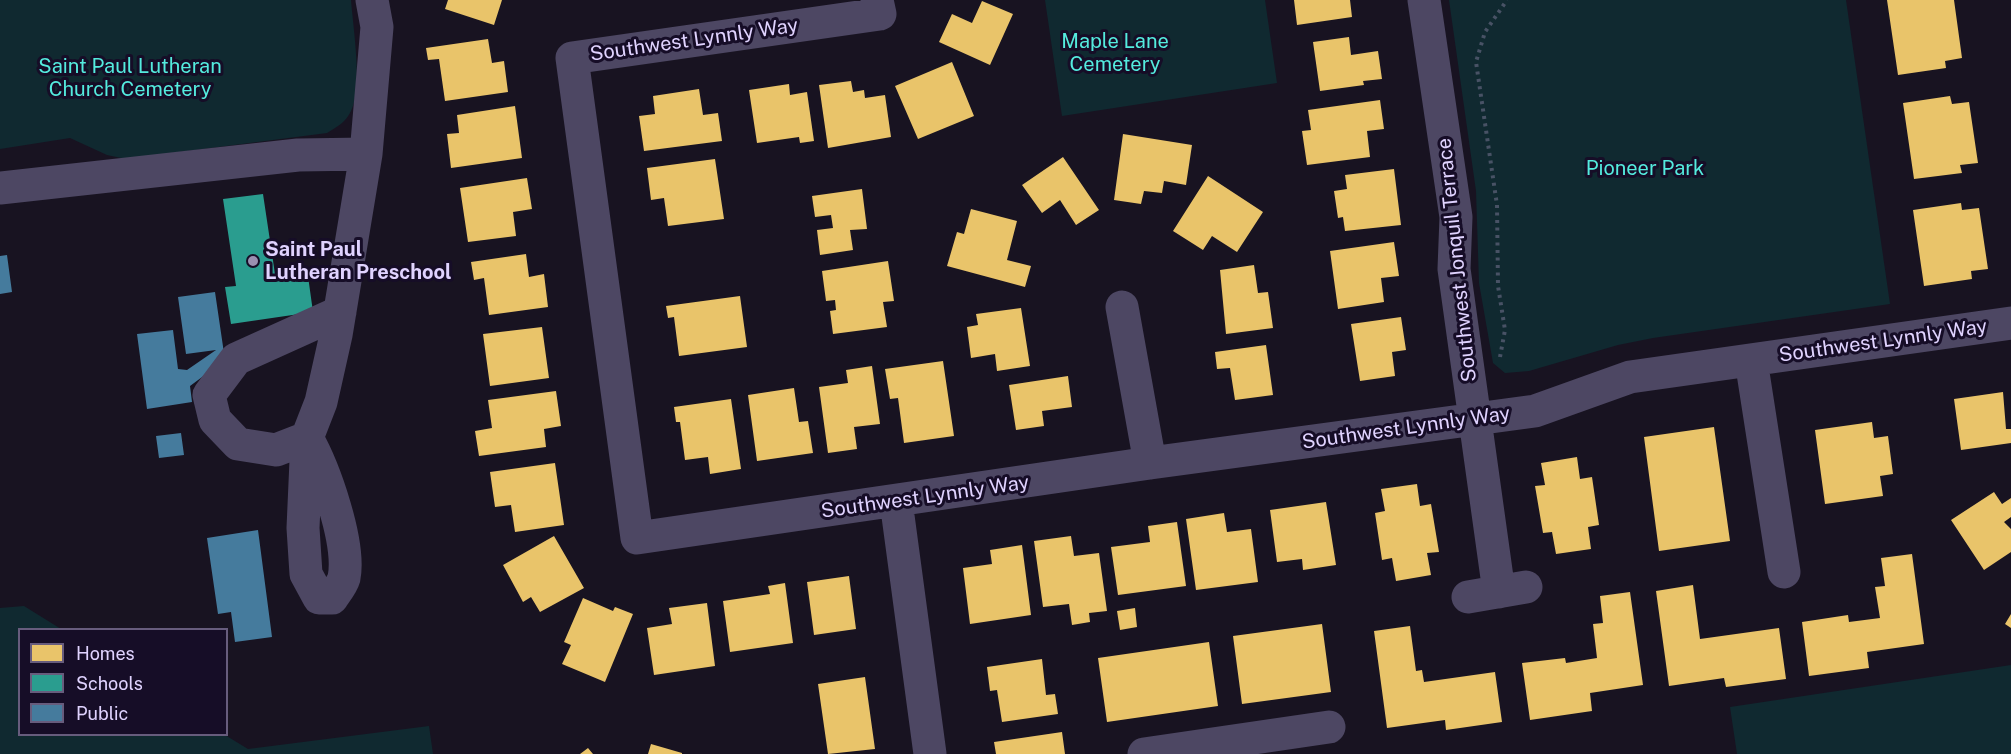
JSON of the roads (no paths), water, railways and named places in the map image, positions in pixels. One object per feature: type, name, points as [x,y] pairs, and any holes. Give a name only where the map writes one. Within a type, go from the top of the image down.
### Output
[{"type":"street","points":[[340,312],[236,359],[209,395],[215,420],[237,444],[276,450],[307,438],[321,402],[340,312],[366,154],[376,27],[372,0]]},
{"type":"street","name":"Southwest Lynnly Way","points":[[877,0],[880,14],[572,58],[637,538],[1149,463],[1535,411],[1630,377],[2011,323]]},
{"type":"street","name":"Southwest Jonquil Terrace","points":[[1424,0],[1456,218],[1454,269],[1498,592]]},
{"type":"street","points":[[0,188],[298,155],[366,154]]},
{"type":"street","points":[[1122,307],[1149,463]]},
{"type":"street","points":[[1751,360],[1784,572]]},
{"type":"street","points":[[896,501],[930,754]]},
{"type":"street","points":[[1144,754],[1230,748],[1329,727]]},
{"type":"place","name":"Saint Paul Lutheran Preschool","points":[[253,261]]},
{"type":"park label","name":"Maple Lane Cemetery","points":[[1115,54]]},
{"type":"park label","name":"Saint Paul Lutheran Church Cemetery","points":[[130,78]]},
{"type":"park label","name":"Pioneer Park","points":[[1645,169]]}]
